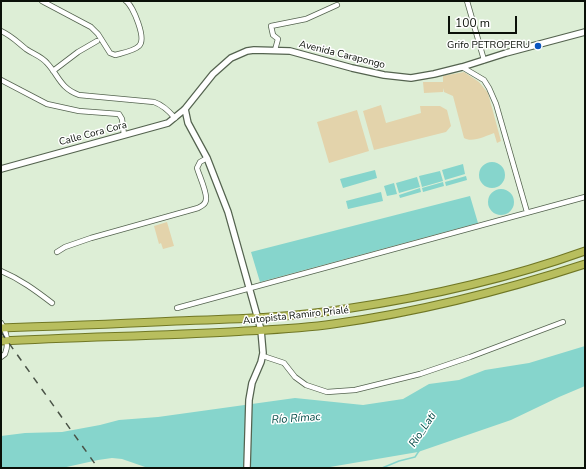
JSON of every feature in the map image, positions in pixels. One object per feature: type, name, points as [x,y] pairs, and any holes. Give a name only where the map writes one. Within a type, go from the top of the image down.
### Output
[{"type":"highway","name":"Autopista Ramiro Prialé","points":[[2,326],[257,318],[344,310],[410,298],[482,282],[566,258],[585,251]]},
{"type":"highway","name":"Autopista Ramiro Prialé","points":[[4,341],[180,335],[332,324],[418,310],[494,292],[585,264]]},
{"type":"street","points":[[42,1],[91,27],[98,34],[110,53],[115,55],[138,48],[141,44],[142,38],[138,22],[132,7],[126,1]]},
{"type":"street","points":[[467,1],[484,60]]},
{"type":"street","points":[[275,50],[278,39],[273,35],[271,26],[306,19],[337,5]]},
{"type":"street","points":[[1,31],[12,36],[27,50],[40,57],[53,71],[65,88],[78,95],[154,102],[159,104],[176,118],[188,123]]},
{"type":"street","name":"Avenida Carapongo","points":[[185,109],[213,74],[231,58],[254,50],[290,51],[352,68],[384,75],[411,78],[462,67],[585,32]]},
{"type":"street","points":[[53,71],[78,52],[97,41]]},
{"type":"street","points":[[462,67],[484,80],[489,88],[496,104],[527,212]]},
{"type":"street","points":[[1,80],[47,104],[80,111],[119,114],[122,119],[124,135]]},
{"type":"street","points":[[185,109],[188,123],[207,158],[228,212],[260,330],[263,356],[252,380],[249,400],[247,468]]},
{"type":"street","name":"Calle Cora Cora","points":[[1,168],[162,126],[176,118],[185,109]]},
{"type":"street","points":[[57,252],[65,247],[91,238],[202,206],[206,197],[197,168],[200,162],[207,158]]},
{"type":"street","points":[[177,308],[527,212],[585,198]]},
{"type":"street","points":[[1,271],[28,285],[52,303]]},
{"type":"street","points":[[263,356],[284,363],[295,377],[306,385],[327,392],[355,390],[420,374],[563,322]]},
{"type":"street","points":[[1,357],[5,354],[2,326]]},
{"type":"shaded area","points":[[464,72],[479,82],[488,93],[501,141],[497,143],[494,133],[471,140],[464,138],[453,96],[444,92],[444,88],[443,92],[424,93],[423,82],[443,82],[443,76]]},
{"type":"shaded area","points":[[381,105],[386,123],[421,113],[420,106],[440,106],[447,110],[451,126],[446,132],[374,150],[363,111]]},
{"type":"shaded area","points":[[357,110],[369,151],[329,163],[317,122]]},
{"type":"shaded area","points":[[167,222],[174,246],[163,249],[161,243],[159,244],[154,226]]},
{"type":"water","points":[[492,162],[501,166],[505,175],[501,184],[492,188],[483,184],[479,175],[483,166]]},
{"type":"water","points":[[463,164],[465,174],[445,180],[442,170]]},
{"type":"water","points":[[375,170],[377,178],[343,188],[340,179]]},
{"type":"water","points":[[440,171],[443,181],[422,187],[419,176]]},
{"type":"water","points":[[466,176],[467,180],[446,186],[445,182]]},
{"type":"water","points":[[417,177],[420,187],[399,193],[396,183]]},
{"type":"water","points":[[443,182],[444,186],[423,192],[422,188]]},
{"type":"water","points":[[394,183],[397,194],[387,196],[384,186]]},
{"type":"water","points":[[420,188],[421,192],[400,198],[399,195]]},
{"type":"water","points":[[501,189],[510,193],[514,202],[510,211],[501,215],[492,211],[488,202],[492,193]]},
{"type":"water","points":[[381,192],[383,201],[348,209],[346,201]]},
{"type":"water","points":[[470,196],[478,223],[260,282],[251,252]]},
{"type":"water","name":"Río Rímac","points":[[585,346],[585,386],[511,420],[418,452],[324,468],[148,468],[122,459],[112,458],[62,468],[1,468],[1,436],[25,433],[62,432],[119,420],[158,417],[295,398],[363,405],[403,399],[429,384],[459,380],[485,370],[529,363]]},
{"type":"waterway","name":"Rio_Lati","points":[[382,468],[399,461],[415,457],[419,451]]},
{"type":"railway","points":[[1,332],[98,468]]},
{"type":"place","name":"Grifo PETROPERU","points":[[538,46]]}]
